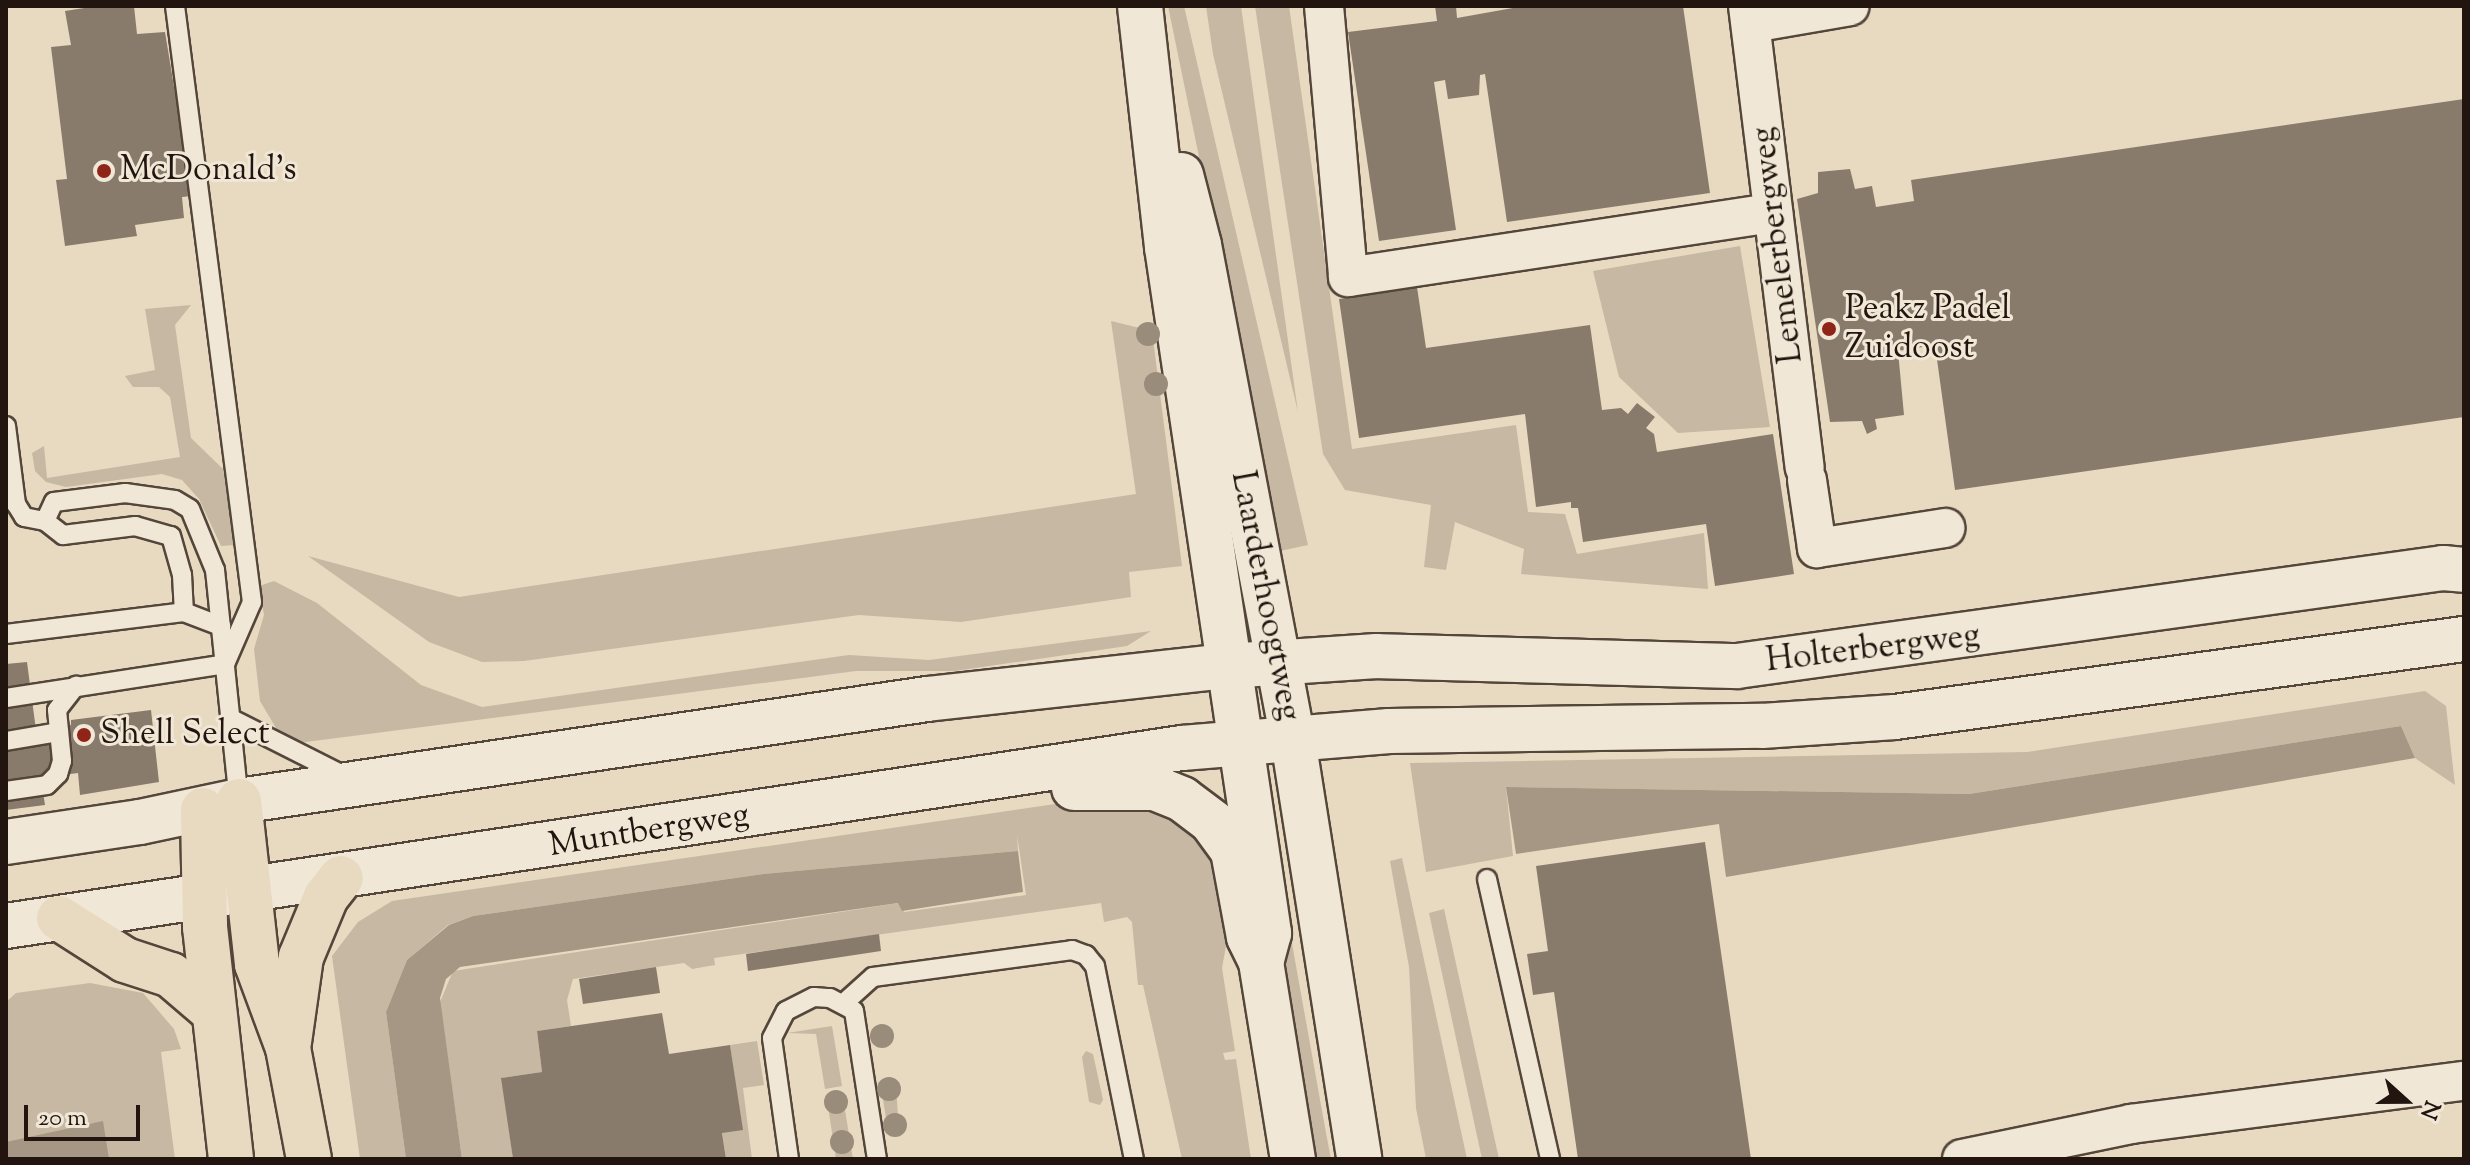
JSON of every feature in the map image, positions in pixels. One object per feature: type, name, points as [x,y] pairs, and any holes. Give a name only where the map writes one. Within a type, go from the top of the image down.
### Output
[{"type":"highway","points":[[221,805],[251,888],[257,964],[288,1048],[309,1159]]},
{"type":"highway","points":[[221,805],[207,898],[214,1012],[231,1159]]},
{"type":"highway","points":[[288,1048],[301,957],[326,897],[341,878]]},
{"type":"highway","points":[[59,918],[125,960],[171,975],[214,1012]]},
{"type":"main road","name":"Laarderhoogtweg","points":[[1142,22],[1199,245],[1279,664],[1359,1159]]},
{"type":"main road","name":"Laarderhoogtweg","points":[[1142,22],[1167,247],[1237,743],[1269,933],[1261,962],[1293,1159]]},
{"type":"main road","name":"Holterbergweg","points":[[1279,664],[1403,656],[1737,666],[2443,568],[2464,570]]},
{"type":"main road","name":"Holterbergweg","points":[[1293,740],[1389,731],[1762,726],[1895,717],[2464,639]]},
{"type":"main road","points":[[6,842],[360,783],[912,701],[1227,666],[1279,664]]},
{"type":"main road","name":"Muntbergweg","points":[[6,926],[207,898],[251,888],[341,878],[1041,768],[1237,743],[1293,740]]},
{"type":"main road","points":[[1041,768],[1077,790],[1140,786],[1198,809],[1233,851],[1249,937],[1261,962]]},
{"type":"street","points":[[1324,6],[1348,277],[1773,213]]},
{"type":"street","name":"Lemelerbergweg","points":[[1850,6],[1750,14],[1817,548],[1945,528]]},
{"type":"street","points":[[1962,1159],[2131,1124],[2464,1081]]},
{"type":"lane","points":[[175,6],[252,602],[225,664]]},
{"type":"lane","points":[[6,426],[19,511],[31,520],[45,521],[63,535],[135,526],[171,536],[182,575],[184,612]]},
{"type":"lane","points":[[45,521],[54,502],[125,493],[175,500],[190,509],[206,547],[221,626],[232,719],[221,805]]},
{"type":"lane","points":[[6,634],[184,612],[221,626]]},
{"type":"lane","points":[[6,698],[225,664]]},
{"type":"lane","points":[[6,791],[47,785],[58,774],[57,710],[77,685]]},
{"type":"lane","points":[[232,719],[360,783]]},
{"type":"lane","points":[[6,741],[59,732]]},
{"type":"lane","points":[[1487,879],[1550,1159]]},
{"type":"lane","points":[[844,1003],[873,977],[1072,950],[1086,955],[1095,966],[1134,1159]]},
{"type":"lane","points":[[789,1159],[775,1027],[799,1002],[830,998],[844,1003],[858,1024],[877,1159]]},
{"type":"shaded area","points":[[1168,6],[1184,6],[1308,545],[1280,551]]},
{"type":"shaded area","points":[[1206,6],[1241,6],[1298,412],[1213,54]]},
{"type":"shaded area","points":[[1255,6],[1289,6],[1352,449],[1516,425],[1528,512],[1565,514],[1577,554],[1704,533],[1708,589],[1521,574],[1524,549],[1455,522],[1446,570],[1424,567],[1431,505],[1345,490],[1323,454]]},
{"type":"shaded area","points":[[1740,246],[1770,427],[1678,433],[1619,377],[1593,271]]},
{"type":"shaded area","points":[[191,305],[175,325],[191,438],[223,469],[235,545],[221,546],[199,499],[182,480],[162,474],[66,487],[46,482],[35,471],[32,453],[44,446],[47,478],[180,457],[170,397],[159,387],[133,387],[125,376],[155,370],[145,309]]},
{"type":"shaded area","points":[[1111,321],[1152,331],[1182,566],[1129,572],[1131,597],[961,622],[859,615],[524,661],[482,662],[429,642],[308,556],[459,597],[1136,494]]},
{"type":"shaded area","points":[[274,581],[317,603],[421,685],[482,707],[849,655],[929,660],[1151,631],[1127,646],[955,671],[856,671],[298,743],[276,728],[260,701],[254,649],[264,615],[259,586]]},
{"type":"shaded area","points":[[2425,691],[2446,706],[2455,785],[2415,758],[2401,726],[1969,794],[1506,787],[1513,856],[1426,872],[1410,763],[2027,752]]},
{"type":"shaded area","points":[[2401,726],[2415,758],[1726,877],[1719,824],[1516,854],[1506,787],[1969,794]]},
{"type":"shaded area","points":[[1103,797],[1141,798],[1212,844],[1228,935],[1222,968],[1235,1051],[1223,1053],[1225,1060],[1236,1059],[1251,1159],[1182,1159],[1143,985],[1138,985],[1132,922],[1127,917],[1104,922],[1101,903],[714,958],[715,965],[692,969],[684,963],[573,979],[567,1000],[571,1026],[537,1031],[542,1072],[502,1078],[513,1159],[462,1159],[440,1002],[453,971],[899,903],[904,912],[1026,895],[1017,835],[1018,851],[763,874],[473,916],[448,925],[407,960],[386,1012],[406,1159],[360,1159],[332,956],[358,922],[392,901]]},
{"type":"shaded area","points":[[1018,851],[1023,892],[902,911],[898,903],[460,967],[446,979],[440,998],[462,1159],[406,1159],[386,1012],[407,960],[449,925],[473,916],[763,874]]},
{"type":"shaded area","points":[[1402,858],[1467,1159],[1426,1159],[1416,1108],[1409,967],[1390,861]]},
{"type":"shaded area","points":[[1284,899],[1331,1159],[1316,1159],[1313,1146],[1276,900]]},
{"type":"shaded area","points":[[1444,909],[1499,1159],[1482,1159],[1429,913]]},
{"type":"shaded area","points":[[90,983],[143,993],[174,1029],[181,1049],[161,1052],[175,1159],[6,1159],[6,1002],[16,993]]},
{"type":"shaded area","points":[[832,1026],[842,1086],[825,1089],[816,1034],[787,1033]]},
{"type":"shaded area","points":[[757,1041],[764,1085],[743,1088],[752,1159],[726,1159],[722,1132],[742,1129],[730,1045]]},
{"type":"shaded area","points":[[1086,1051],[1093,1054],[1103,1100],[1100,1105],[1089,1102],[1082,1057]]},
{"type":"shaded area","points":[[886,1080],[896,1083],[899,1135],[888,1131],[881,1087]]},
{"type":"shaded area","points":[[843,1098],[853,1159],[836,1159],[827,1100]]},
{"type":"shaded area","points":[[103,1121],[109,1159],[6,1159],[6,1142]]},
{"type":"building","points":[[97,6],[134,6],[137,34],[165,32],[192,196],[182,197],[184,218],[135,225],[137,236],[65,246],[56,180],[67,179],[51,47],[71,45],[65,11]]},
{"type":"building","points":[[1435,6],[1456,6],[1457,18],[1524,6],[1683,6],[1710,193],[1507,222],[1485,74],[1480,75],[1479,95],[1448,99],[1445,80],[1434,82],[1456,230],[1379,241],[1348,32],[1437,21]]},
{"type":"building","points":[[2464,99],[2464,417],[1955,490],[1935,345],[1898,351],[1904,415],[1875,419],[1877,429],[1867,434],[1862,421],[1830,422],[1797,199],[1818,193],[1818,172],[1850,169],[1855,189],[1872,186],[1876,207],[1914,201],[1911,180]]},
{"type":"building","points":[[1417,287],[1426,348],[1590,325],[1602,410],[1621,408],[1628,414],[1637,403],[1655,417],[1646,428],[1654,434],[1657,452],[1773,434],[1794,574],[1715,586],[1706,524],[1583,542],[1578,508],[1571,508],[1571,502],[1536,507],[1525,414],[1359,438],[1339,299]]},
{"type":"building","points":[[27,662],[36,730],[71,725],[71,720],[151,710],[159,782],[80,795],[78,773],[41,778],[45,805],[6,810],[6,664]]},
{"type":"building","points":[[1705,842],[1751,1159],[1578,1159],[1554,992],[1533,995],[1527,954],[1548,951],[1536,866]]},
{"type":"building","points":[[879,934],[881,951],[748,971],[746,954]]},
{"type":"building","points":[[656,967],[660,993],[583,1004],[579,979]]},
{"type":"building","points":[[662,1013],[669,1054],[730,1045],[743,1130],[722,1133],[726,1159],[513,1159],[501,1078],[542,1072],[537,1031]]},
{"type":"place","name":"McDonald's","points":[[104,171]]},
{"type":"place","name":"Peakz Padel Zuidoost","points":[[1829,329]]},
{"type":"place","name":"Shell Select","points":[[84,735]]}]
